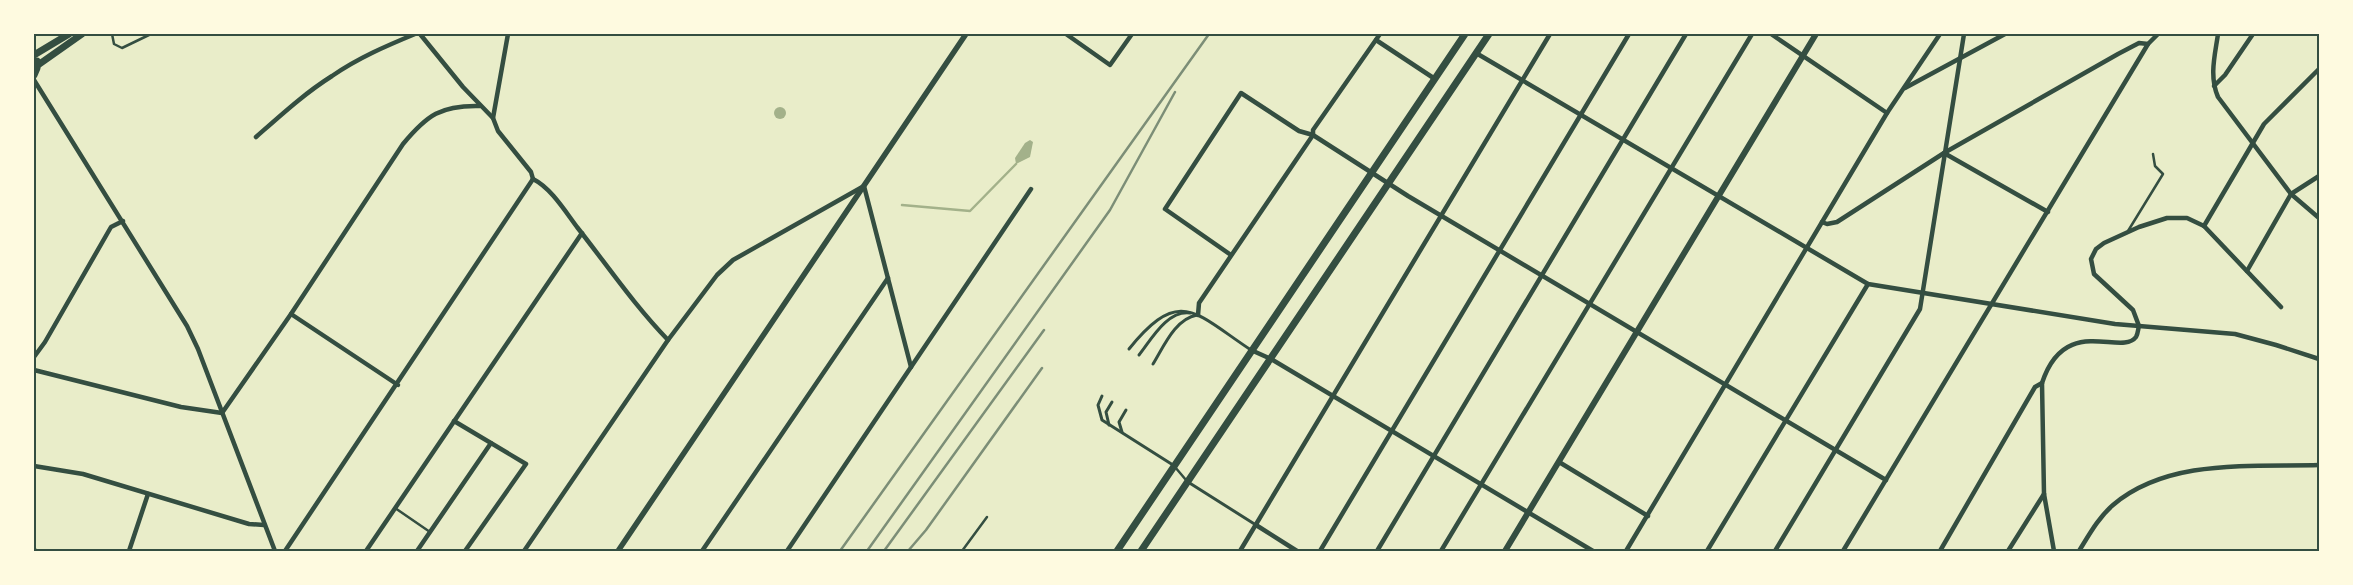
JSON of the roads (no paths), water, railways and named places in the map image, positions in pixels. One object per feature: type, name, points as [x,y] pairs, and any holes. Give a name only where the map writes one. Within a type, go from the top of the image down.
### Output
[{"type":"main road","points":[[38,65],[34,56],[69,34]]},
{"type":"main road","points":[[34,75],[38,65],[82,34]]},
{"type":"main road","points":[[1117,551],[1466,34]]},
{"type":"main road","points":[[1141,551],[1489,34]]},
{"type":"main road","points":[[1506,551],[1802,54],[1816,34]]},
{"type":"street","points":[[256,137],[301,98],[332,75],[366,56],[415,34]]},
{"type":"street","points":[[420,34],[480,106],[493,118],[498,131],[531,172],[533,179],[541,183],[582,232],[648,320],[668,340]]},
{"type":"street","points":[[493,118],[508,34]]},
{"type":"street","points":[[618,551],[966,34]]},
{"type":"street","points":[[1066,34],[1110,65],[1132,34]]},
{"type":"street","points":[[1198,315],[1199,304],[1313,135],[1313,130],[1380,34]]},
{"type":"street","points":[[1240,551],[1550,34]]},
{"type":"street","points":[[1320,551],[1629,34]]},
{"type":"street","points":[[1377,551],[1686,34]]},
{"type":"street","points":[[1441,551],[1482,486],[1752,34]]},
{"type":"street","points":[[1771,34],[1887,113]]},
{"type":"street","points":[[1626,551],[1887,113],[1940,34]]},
{"type":"street","points":[[1775,551],[1920,309],[1964,34]]},
{"type":"street","points":[[1903,89],[2005,34]]},
{"type":"street","points":[[1843,551],[2148,44],[2158,34]]},
{"type":"street","points":[[2218,34],[2213,66],[2214,86],[2218,97],[2291,194],[2319,218]]},
{"type":"street","points":[[2214,86],[2225,75],[2253,34]]},
{"type":"street","points":[[1376,40],[1435,79]]},
{"type":"street","points":[[1822,222],[1828,224],[1837,222],[1944,153],[2118,54],[2140,43],[2148,44]]},
{"type":"street","points":[[1476,53],[1868,284],[2115,324],[2235,334],[2319,359]]},
{"type":"street","points":[[2204,226],[2264,124],[2319,69]]},
{"type":"street","points":[[34,80],[187,326],[198,349],[275,551]]},
{"type":"street","points":[[1232,255],[1165,209],[1240,93],[1299,131],[1313,135],[1371,173],[1886,480]]},
{"type":"street","points":[[222,413],[291,314],[398,151],[418,126],[438,112],[480,106]]},
{"type":"street","points":[[1944,153],[2048,212]]},
{"type":"street","points":[[2247,271],[2291,194],[2319,176]]},
{"type":"street","points":[[285,551],[533,179]]},
{"type":"street","points":[[864,186],[911,367]]},
{"type":"street","points":[[524,551],[668,340],[717,275],[733,260],[864,186]]},
{"type":"street","points":[[787,551],[1031,189]]},
{"type":"street","points":[[2054,551],[2044,494],[2042,383],[2052,359],[2064,348],[2087,341],[2130,341],[2137,336],[2139,326],[2133,310],[2094,274],[2092,263],[2093,254],[2096,249],[2127,232],[2167,218],[2187,218],[2204,226],[2281,306]]},
{"type":"street","points":[[34,357],[45,342],[111,227],[123,221]]},
{"type":"street","points":[[366,551],[582,232]]},
{"type":"street","points":[[702,551],[888,278]]},
{"type":"street","points":[[1707,551],[1868,284]]},
{"type":"street","points":[[1129,349],[1142,333],[1164,315],[1180,310],[1198,315],[1252,350],[1271,359],[1593,551]]},
{"type":"street","points":[[1139,355],[1170,319],[1183,313],[1198,315]]},
{"type":"street","points":[[291,314],[398,384]]},
{"type":"street","points":[[1153,364],[1176,329],[1188,318],[1198,315]]},
{"type":"street","points":[[34,370],[181,407],[222,413]]},
{"type":"street","points":[[1940,551],[2035,387],[2042,383]]},
{"type":"street","points":[[1102,396],[1098,405],[1098,414],[1102,420],[1174,466]]},
{"type":"street","points":[[1110,426],[1106,412],[1112,402]]},
{"type":"street","points":[[1122,433],[1119,422],[1126,410]]},
{"type":"street","points":[[454,421],[526,464],[465,551]]},
{"type":"street","points":[[416,551],[491,443]]},
{"type":"street","points":[[1559,462],[1648,516]]},
{"type":"street","points":[[2079,551],[2093,528],[2113,505],[2128,494],[2144,486],[2178,473],[2226,468],[2319,465]]},
{"type":"street","points":[[34,466],[83,474],[249,524],[264,525]]},
{"type":"street","points":[[1188,482],[1297,551]]},
{"type":"street","points":[[129,551],[148,494]]},
{"type":"street","points":[[2008,551],[2044,494]]},
{"type":"lane","points":[[112,34],[114,44],[122,48],[151,34]]},
{"type":"lane","points":[[2127,232],[2163,174],[2155,166],[2153,154]]},
{"type":"lane","points":[[1174,466],[1188,482]]},
{"type":"lane","points":[[395,508],[430,532]]},
{"type":"lane","points":[[962,551],[987,517]]},
{"type":"waterway","points":[[902,205],[970,211],[1016,164]]},
{"type":"railway","points":[[840,551],[1209,34]]},
{"type":"railway","points":[[867,551],[1110,210],[1175,92]]},
{"type":"railway","points":[[884,551],[1044,330]]},
{"type":"railway","points":[[908,551],[926,530],[1042,368]]}]
